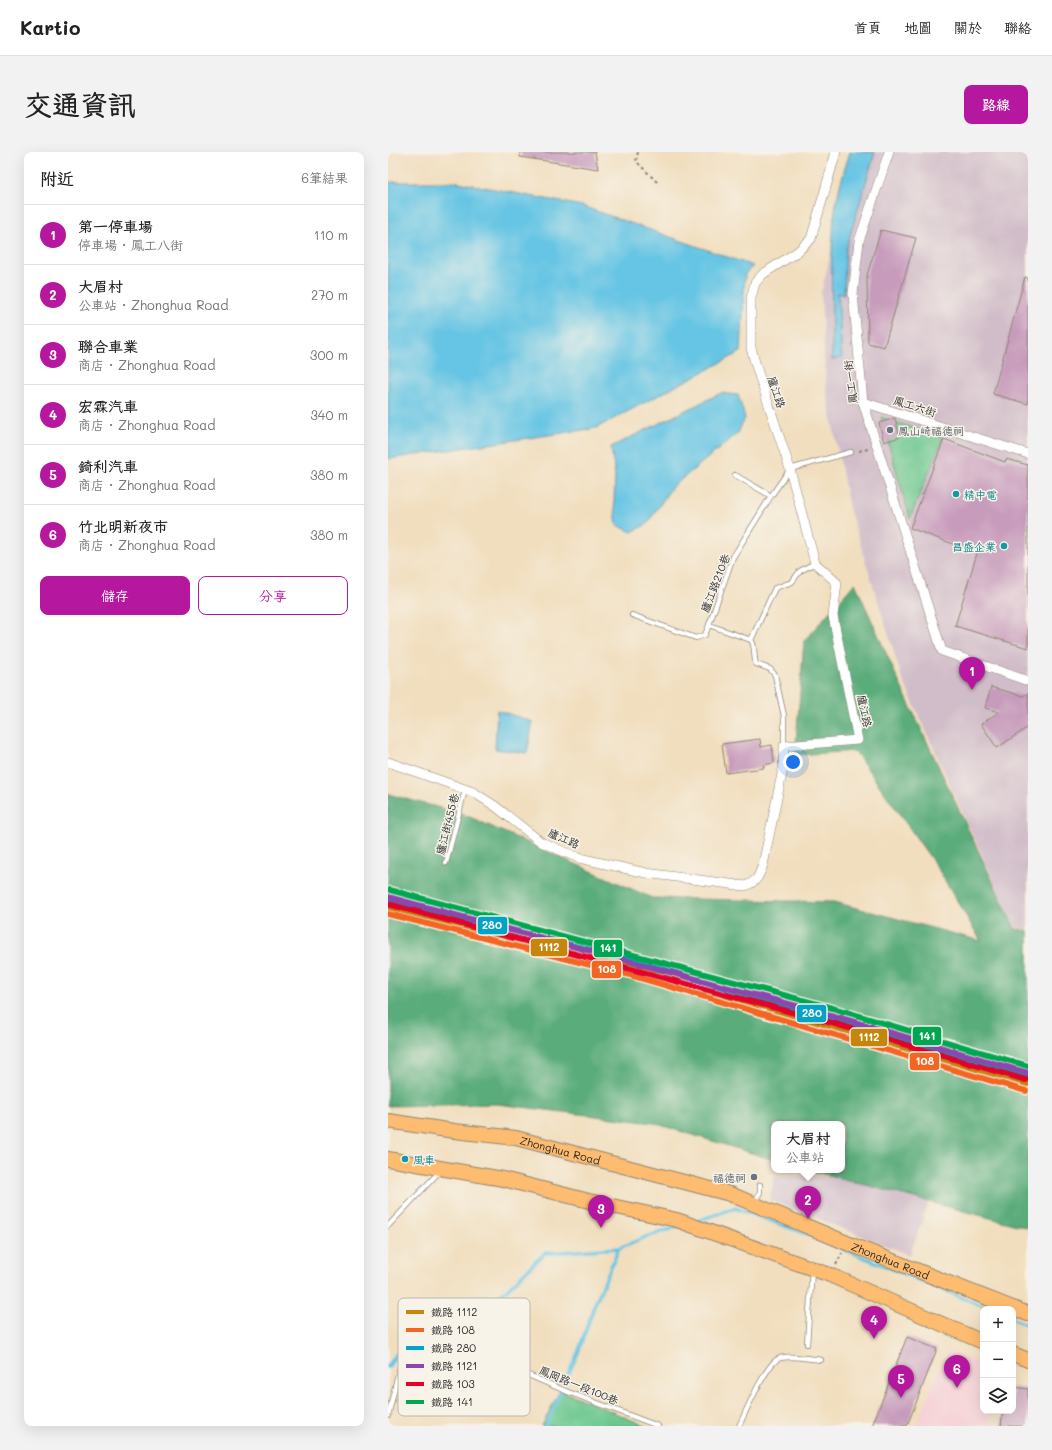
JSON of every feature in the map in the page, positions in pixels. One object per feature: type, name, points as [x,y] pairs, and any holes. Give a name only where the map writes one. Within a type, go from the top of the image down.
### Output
[{"type":"main road","name":"Zhonghua Road","points":[[388,1121],[454,1131],[516,1138],[730,1194],[757,1198],[848,1241],[1028,1314]]},
{"type":"main road","points":[[388,1159],[504,1179],[589,1201],[677,1220],[830,1275],[980,1341]]},
{"type":"main road","points":[[1016,1355],[1028,1360]]},
{"type":"street","name":"廬江路","points":[[388,762],[472,792],[495,806],[541,842],[580,858],[646,872],[745,886],[753,883],[758,878],[763,865],[783,769],[784,746],[858,740],[833,616],[837,583],[815,563],[790,470],[751,348],[751,298],[755,284],[763,274],[797,252],[811,238],[836,152]]},
{"type":"street","name":"鳳工一街","points":[[889,152],[860,242],[853,294],[863,402],[942,651],[1028,681]]},
{"type":"street","name":"鳳工六街","points":[[863,402],[1028,454]]},
{"type":"lane","points":[[790,470],[850,452]]},
{"type":"lane","name":"廬江路210巷","points":[[751,640],[709,625],[733,557],[771,496],[790,470]]},
{"type":"lane","points":[[735,475],[771,496]]},
{"type":"lane","points":[[784,746],[784,716],[775,675],[770,669],[756,664],[753,642],[751,640],[775,588],[792,582],[800,571],[815,563]]},
{"type":"lane","points":[[632,615],[696,638],[705,635],[709,625]]},
{"type":"lane","name":"廬江街455巷","points":[[446,864],[465,790]]},
{"type":"lane","points":[[388,1226],[442,1168]]},
{"type":"lane","points":[[757,1198],[760,1185]]},
{"type":"lane","points":[[808,1344],[812,1268]]},
{"type":"lane","points":[[739,1426],[763,1376],[777,1359],[783,1357],[821,1360]]},
{"type":"lane","name":"鳳岡路一段100巷","points":[[388,1416],[398,1374]]},
{"type":"lane","name":"鳳岡路一段100巷","points":[[530,1376],[568,1392],[658,1426]]},
{"type":"path","points":[[638,152],[636,161],[658,183]]},
{"type":"path","points":[[850,452],[877,447]]},
{"type":"path","points":[[830,1275],[848,1241]]},
{"type":"shaded area","points":[[856,152],[1028,152],[1028,930],[1015,928],[902,678],[849,508],[826,388],[821,293]]},
{"type":"shaded area","points":[[810,1175],[934,1188],[910,1255],[770,1200],[774,1178]]},
{"type":"shaded area","points":[[947,1351],[980,1364],[980,1414],[993,1414],[988,1426],[916,1426]]},
{"type":"green space","points":[[881,417],[943,438],[910,519]]},
{"type":"green space","points":[[855,583],[898,680],[1015,929],[1028,931],[1028,1228],[820,1173],[845,1173],[845,1121],[771,1121],[771,1159],[654,1123],[497,1104],[388,1106],[388,794],[463,814],[652,898],[834,902],[981,941],[937,867],[855,751],[795,755],[804,641]]},
{"type":"green space","points":[[560,1390],[646,1426],[542,1426]]},
{"type":"water","points":[[850,152],[875,152],[846,249],[844,295],[838,293],[842,358],[832,360],[832,270],[834,217],[838,193]]},
{"type":"water","points":[[388,182],[458,182],[582,206],[753,266],[745,274],[741,352],[596,428],[388,459]]},
{"type":"water","points":[[721,393],[738,395],[745,418],[738,433],[671,488],[647,524],[632,532],[617,525],[614,502],[615,475],[611,447]]},
{"type":"water","points":[[497,710],[533,722],[527,753],[495,749]]},
{"type":"building","points":[[521,152],[595,152],[598,169],[520,157]]},
{"type":"building","points":[[881,230],[916,238],[884,347],[868,343],[867,275]]},
{"type":"building","points":[[1025,277],[1028,278],[1028,404],[993,394]]},
{"type":"building","name":"鳳山崎福德祠","points":[[895,418],[900,437],[884,442],[879,423]]},
{"type":"building","points":[[944,439],[1005,462],[1006,459],[1028,465],[1028,648],[955,626],[977,553],[910,528]]},
{"type":"building","points":[[991,687],[1023,696],[1028,693],[1028,727],[997,748],[981,724],[999,712],[985,708]]},
{"type":"building","points":[[760,739],[761,747],[772,745],[774,763],[763,765],[764,768],[726,773],[722,744]]},
{"type":"building","points":[[907,1337],[937,1349],[907,1426],[872,1426]]},
{"type":"building","points":[[1016,1387],[1028,1389],[1028,1426],[1001,1426],[1003,1414],[1016,1414]]},
{"type":"waterway","points":[[694,1222],[735,1208],[804,1233],[983,1306]]},
{"type":"waterway","points":[[495,1298],[501,1295],[545,1253],[619,1248],[643,1238],[680,1226]]},
{"type":"waterway","points":[[566,1379],[578,1353],[594,1306],[619,1248]]},
{"type":"waterway","points":[[1016,1320],[1028,1325]]},
{"type":"waterway","points":[[388,1367],[398,1352]]},
{"type":"waterway","points":[[546,1426],[560,1393]]},
{"type":"rail line","name":"141","points":[[390,890],[836,1009],[1028,1066]]},
{"type":"rail line","name":"1121","points":[[388,897],[834,1016],[1028,1073]]},
{"type":"rail line","name":"280","points":[[390,900],[634,961],[1028,1077]]},
{"type":"rail line","name":"103","points":[[388,904],[832,1023],[1026,1080]]},
{"type":"rail line","name":"1112","points":[[388,907],[632,968],[1028,1084]]},
{"type":"rail line","name":"108","points":[[388,914],[630,975],[1026,1091]]},
{"type":"place","name":"鳳山崎福德祠","points":[[890,430]]},
{"type":"place","name":"精中電","points":[[956,494]]},
{"type":"place","name":"昌盛企業","points":[[1004,546]]},
{"type":"place","name":"第一停車場","points":[[972,690]]},
{"type":"place","name":"風車","points":[[405,1159]]},
{"type":"place","name":"福德祠","points":[[754,1177]]},
{"type":"place","name":"大眉村","points":[[808,1219]]},
{"type":"place","name":"聯合車業","points":[[601,1228]]},
{"type":"place","name":"宏霖汽車","points":[[874,1339]]},
{"type":"place","name":"竹北明新夜市","points":[[957,1388]]},
{"type":"place","name":"錡利汽車","points":[[901,1398]]}]
